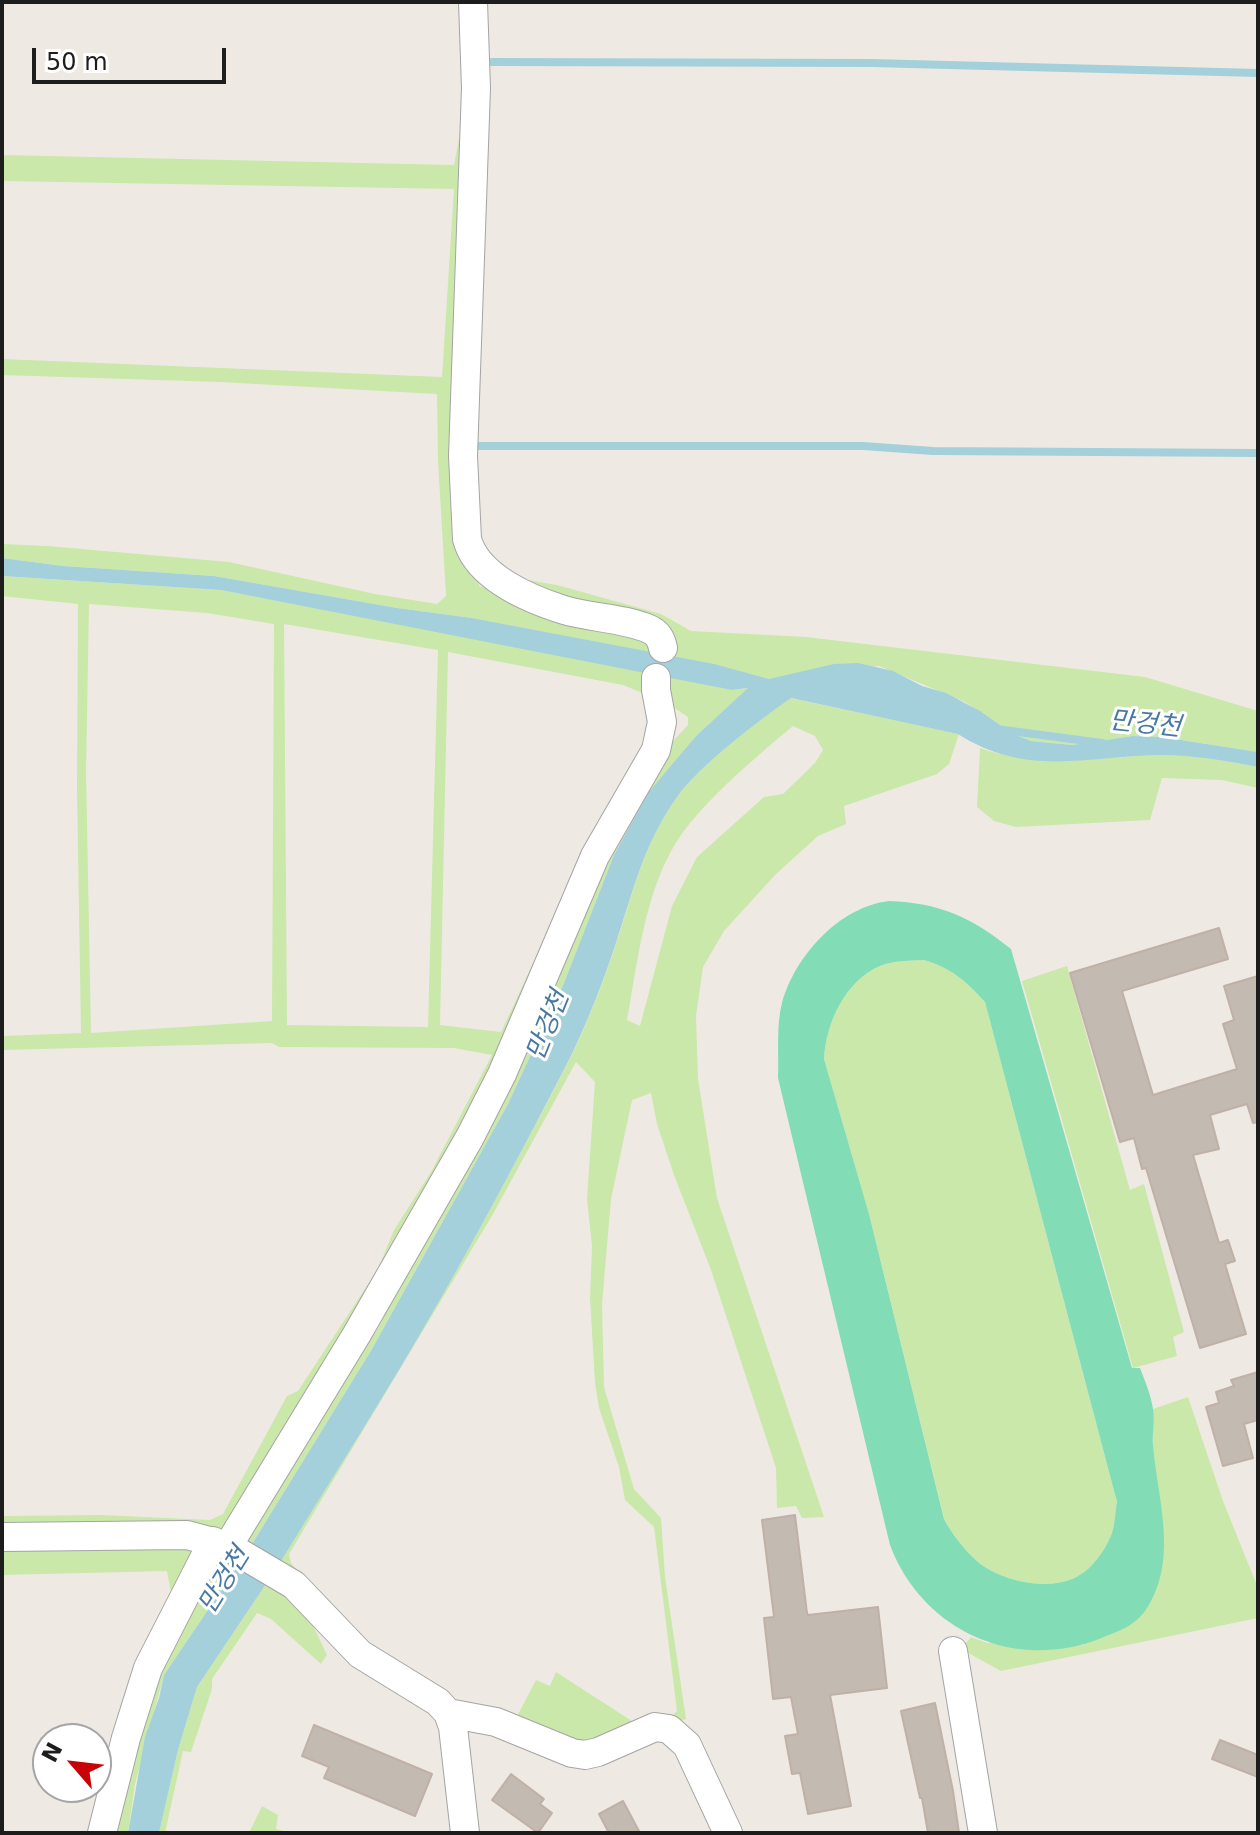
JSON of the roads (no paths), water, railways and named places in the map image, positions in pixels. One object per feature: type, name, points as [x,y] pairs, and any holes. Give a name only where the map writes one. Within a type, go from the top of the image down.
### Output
[{"type":"street","points":[[473,2],[476,88],[463,456],[470,550],[495,578],[536,599],[564,610],[649,629],[662,640],[663,648]]},
{"type":"street","points":[[102,1833],[148,1668],[228,1546],[357,1334],[470,1137],[502,1074],[526,1011],[555,954],[595,856],[656,750],[662,722],[656,678]]},
{"type":"street","points":[[2,1537],[187,1535],[228,1546],[294,1585],[360,1654],[438,1702],[448,1713],[453,1727],[465,1833]]},
{"type":"street","points":[[953,1651],[983,1833]]},
{"type":"street","points":[[448,1713],[496,1722],[572,1753],[585,1755],[655,1727],[669,1729],[687,1745],[728,1833]]},
{"type":"water","points":[[2,558],[63,566],[214,576],[472,618],[714,664],[769,679],[834,664],[858,663],[893,671],[922,686],[946,693],[980,711],[1011,733],[1031,741],[1072,745],[1133,736],[1161,737],[1258,752],[1258,767],[1173,755],[1033,760],[983,748],[958,734],[791,698],[730,744],[687,785],[665,815],[647,851],[602,982],[565,1068],[422,1331],[278,1566],[249,1549],[372,1349],[508,1104],[564,983],[614,855],[648,793],[696,736],[748,688],[732,690],[221,590],[2,576]]},
{"type":"water","points":[[241,1561],[270,1578],[197,1687],[178,1750],[159,1833],[128,1833],[145,1737],[164,1675]]},
{"type":"waterway","points":[[492,62],[871,63],[1258,73]]},
{"type":"waterway","points":[[475,446],[863,446],[933,451],[1258,453]]},
{"type":"waterway","name":"만겅천","points":[[996,729],[1102,743]]}]
